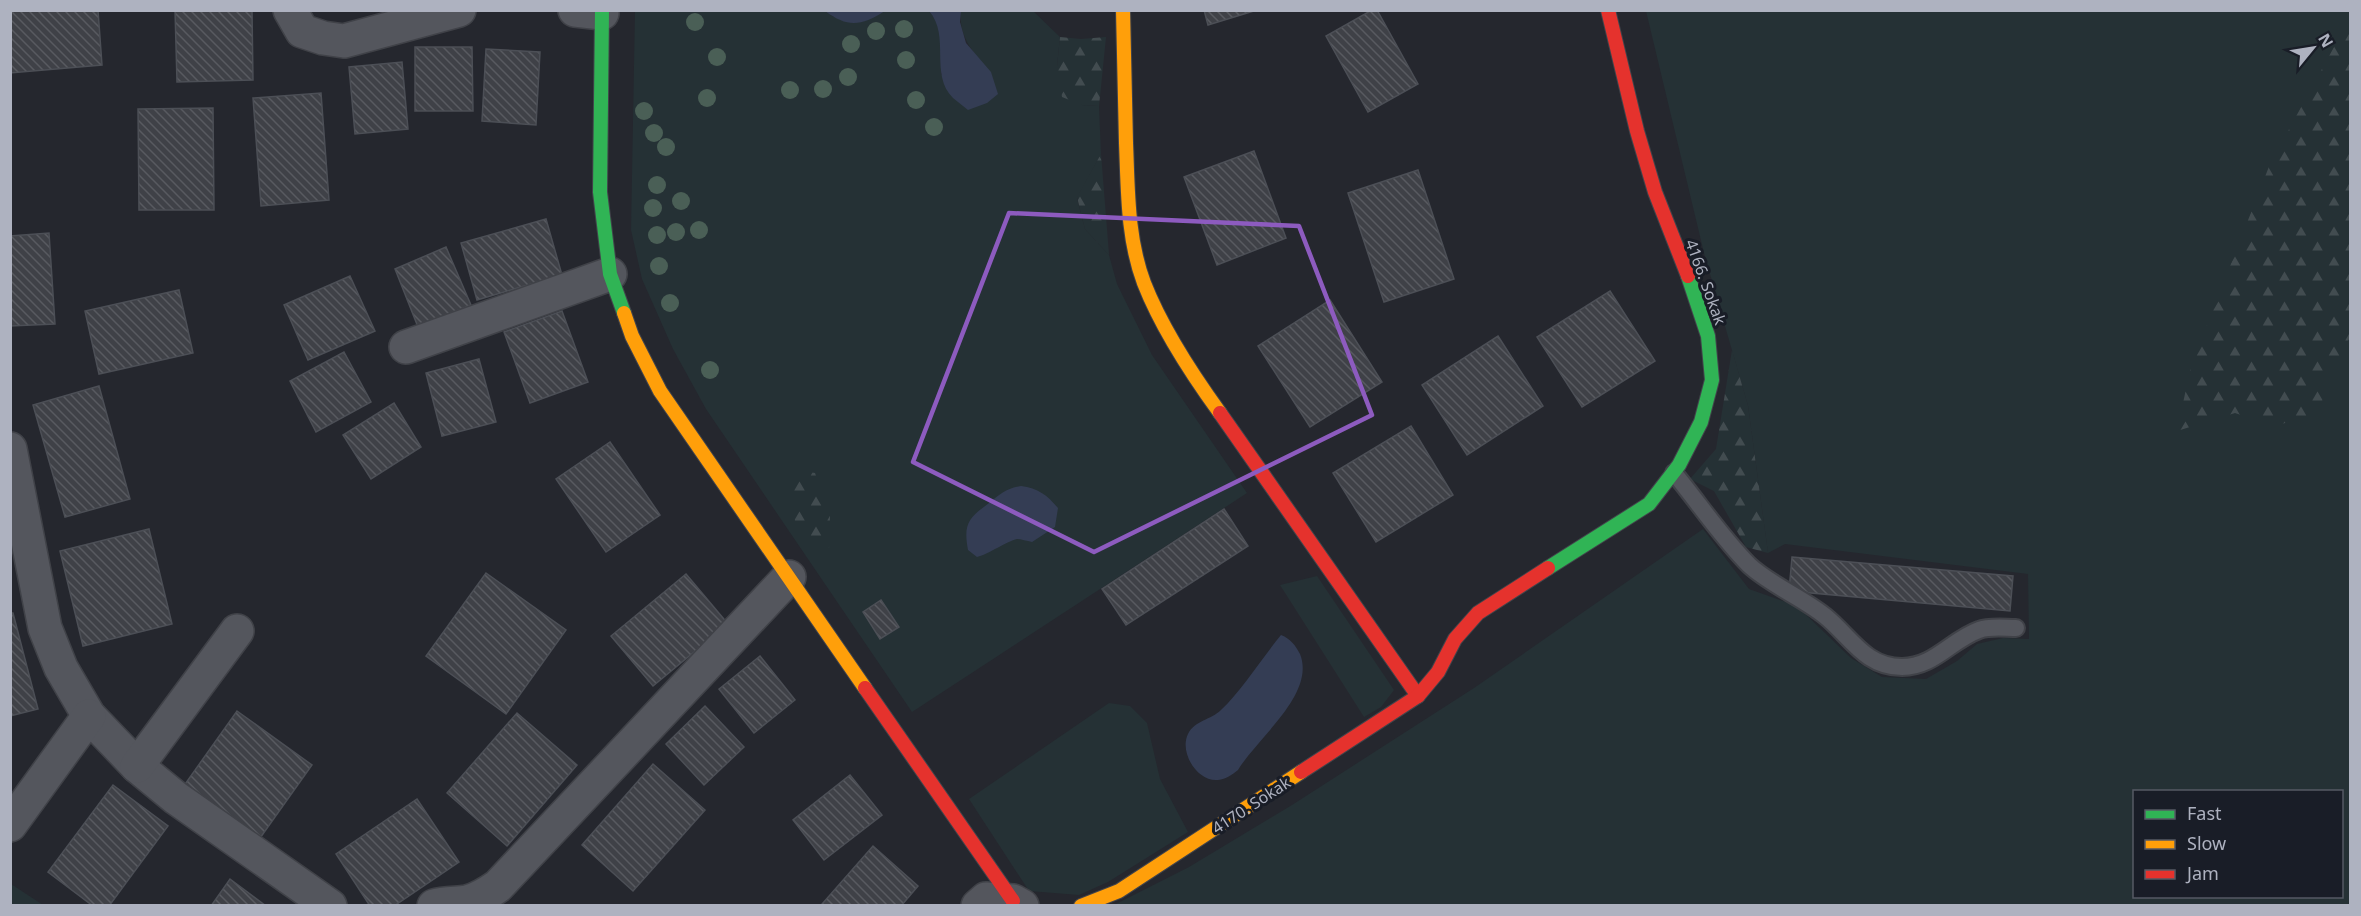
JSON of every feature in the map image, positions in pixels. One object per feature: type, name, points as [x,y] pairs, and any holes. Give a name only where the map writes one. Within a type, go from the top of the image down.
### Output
[{"type":"street","points":[[290,10],[302,31],[323,38],[344,41],[459,10]]},
{"type":"street","points":[[1123,10],[1128,204],[1134,246],[1144,282],[1166,327],[1202,388],[1419,696]]},
{"type":"street","name":"4166. Sokak","points":[[1419,696],[1438,672],[1455,639],[1478,613],[1649,504],[1674,472],[1701,422],[1712,380],[1708,336],[1694,292],[1655,192],[1637,132],[1608,10]]},
{"type":"street","points":[[593,11],[600,192],[610,274],[632,336],[660,391],[1018,903]]},
{"type":"street","points":[[406,347],[610,274]]},
{"type":"street","points":[[10,449],[45,628],[61,668],[89,716],[137,766],[176,798],[330,906]]},
{"type":"street","points":[[434,906],[482,897],[498,886],[789,577]]},
{"type":"street","points":[[137,766],[237,631]]},
{"type":"street","name":"4170. Sokak","points":[[1080,906],[1119,891],[1419,696]]},
{"type":"street","points":[[10,825],[89,716]]},
{"type":"street","points":[[978,906],[986,899],[1018,903]]},
{"type":"lane","points":[[1674,472],[1750,566],[1825,616],[1861,653],[1881,665],[1902,667],[1918,665],[1936,658],[1962,638],[1981,629],[2016,628]]},
{"type":"highlighted area","points":[[1009,213],[1299,226],[1372,415],[1094,552],[913,462]]},
{"type":"green space","points":[[635,11],[825,11],[834,17],[874,17],[885,11],[929,11],[940,33],[941,75],[976,56],[964,35],[961,11],[1033,11],[1060,37],[1057,67],[1082,105],[1099,106],[1101,154],[1077,198],[1085,229],[1109,255],[1117,284],[1152,355],[1247,493],[912,712],[706,409],[673,349],[642,279],[631,230]]},
{"type":"green space","points":[[1646,11],[2350,11],[2350,905],[1112,906],[1189,867],[1292,805],[1474,688],[1703,529],[1749,589],[1797,606],[1851,658],[1882,677],[1926,679],[1957,661],[1977,644],[2003,638],[2029,639],[2028,574],[1785,544],[1768,553],[1748,406],[1704,253]]},
{"type":"green space","points":[[2350,31],[2350,337],[2329,381],[2318,414],[2274,426],[2235,413],[2177,431],[2191,366],[2270,164],[2334,47]]},
{"type":"green space","points":[[1060,37],[1081,39],[1106,37],[1099,106],[1082,105],[1062,97],[1057,67]]},
{"type":"green space","points":[[1101,154],[1109,255],[1085,229],[1077,197]]},
{"type":"green space","points":[[1732,350],[1748,406],[1768,553],[1746,547],[1714,491],[1690,479],[1716,449]]},
{"type":"green space","points":[[792,469],[815,473],[830,516],[829,548],[811,548],[796,524],[784,486]]},
{"type":"green space","points":[[1317,576],[1394,690],[1381,707],[1364,717],[1280,585]]},
{"type":"green space","points":[[1109,703],[1130,706],[1147,723],[1160,779],[1188,832],[1108,882],[1079,895],[1029,891],[969,799]]},
{"type":"green space","points":[[11,884],[43,905],[11,905]]},
{"type":"water","points":[[825,11],[885,11],[869,20],[855,23],[841,20]]},
{"type":"water","points":[[929,11],[961,11],[960,22],[966,43],[991,72],[998,94],[987,103],[968,110],[953,98],[946,88],[942,78],[939,32]]},
{"type":"water","points":[[1021,486],[1042,493],[1058,508],[1055,527],[1032,542],[1017,539],[977,557],[968,550],[966,533],[972,517],[1000,494]]},
{"type":"water","points":[[1281,635],[1290,640],[1300,654],[1303,669],[1300,684],[1292,700],[1238,770],[1229,777],[1218,780],[1203,776],[1188,757],[1186,741],[1188,734],[1191,729],[1217,713],[1229,702]]},
{"type":"building","points":[[10,10],[98,10],[102,65],[10,73]]},
{"type":"building","points":[[175,10],[252,10],[253,80],[177,82]]},
{"type":"building","points":[[1204,10],[1257,10],[1208,25]]},
{"type":"building","points":[[1372,10],[1377,10],[1418,84],[1368,112],[1326,36]]},
{"type":"building","points":[[415,47],[472,47],[473,111],[415,111]]},
{"type":"building","points":[[486,49],[540,52],[536,125],[482,121]]},
{"type":"building","points":[[402,62],[408,129],[355,134],[349,67]]},
{"type":"building","points":[[321,93],[329,200],[261,206],[253,98]]},
{"type":"building","points":[[213,108],[214,210],[139,210],[138,109]]},
{"type":"building","points":[[1254,151],[1286,238],[1217,265],[1184,177]]},
{"type":"building","points":[[1418,170],[1454,279],[1384,302],[1348,193]]},
{"type":"building","points":[[546,219],[562,275],[477,300],[461,243]]},
{"type":"building","points":[[49,233],[55,324],[10,326],[10,236]]},
{"type":"building","points":[[446,247],[471,305],[418,327],[395,269]]},
{"type":"building","points":[[350,276],[375,331],[308,360],[284,305]]},
{"type":"building","points":[[179,290],[193,353],[99,374],[85,311]]},
{"type":"building","points":[[1610,291],[1655,361],[1582,407],[1537,337]]},
{"type":"building","points":[[1330,300],[1382,382],[1310,427],[1258,346]]},
{"type":"building","points":[[562,311],[588,382],[530,403],[504,332]]},
{"type":"building","points":[[1498,336],[1543,406],[1467,455],[1422,385]]},
{"type":"building","points":[[344,352],[371,402],[316,432],[290,381]]},
{"type":"building","points":[[479,359],[496,422],[442,436],[426,373]]},
{"type":"building","points":[[99,386],[130,499],[65,517],[33,405]]},
{"type":"building","points":[[394,403],[421,447],[371,479],[343,435]]},
{"type":"building","points":[[1411,426],[1453,495],[1376,542],[1333,473]]},
{"type":"building","points":[[610,442],[660,515],[606,552],[556,479]]},
{"type":"building","points":[[1224,509],[1248,546],[1126,625],[1102,589]]},
{"type":"building","points":[[149,529],[172,624],[83,646],[60,551]]},
{"type":"building","points":[[1792,557],[2013,576],[2010,611],[1789,591]]},
{"type":"building","points":[[486,573],[566,630],[506,714],[426,656]]},
{"type":"building","points":[[686,574],[728,624],[653,686],[611,636]]},
{"type":"building","points":[[881,600],[899,627],[880,639],[863,612]]},
{"type":"building","points":[[10,613],[13,613],[38,709],[10,716]]},
{"type":"building","points":[[760,656],[795,700],[754,733],[719,689]]},
{"type":"building","points":[[705,706],[744,747],[704,785],[666,744]]},
{"type":"building","points":[[237,711],[312,765],[258,841],[183,787]]},
{"type":"building","points":[[517,713],[577,765],[507,846],[447,793]]},
{"type":"building","points":[[653,764],[705,810],[633,891],[582,845]]},
{"type":"building","points":[[850,775],[882,815],[824,860],[793,820]]},
{"type":"building","points":[[113,785],[168,826],[109,906],[93,906],[48,872]]},
{"type":"building","points":[[417,799],[459,862],[394,906],[370,906],[336,854]]},
{"type":"building","points":[[873,846],[918,886],[901,906],[823,906],[822,904]]},
{"type":"building","points":[[230,879],[266,906],[211,906]]},
{"type":"traffic: fast","points":[[602,10],[600,192],[610,274],[624,313]]},
{"type":"traffic: fast","points":[[1548,568],[1649,504],[1679,465],[1701,422],[1712,380],[1708,336],[1688,276]]},
{"type":"traffic: slow","points":[[1123,10],[1128,196],[1131,231],[1138,266],[1151,300],[1168,334],[1220,413]]},
{"type":"traffic: slow","points":[[624,313],[632,336],[660,391],[865,688]]},
{"type":"traffic: slow","points":[[1081,906],[1119,891],[1301,772]]},
{"type":"traffic: jam","points":[[1608,10],[1637,131],[1655,192],[1688,276]]},
{"type":"traffic: jam","points":[[1220,413],[1418,696]]},
{"type":"traffic: jam","points":[[1301,772],[1418,696],[1438,672],[1455,639],[1478,613],[1548,568]]},
{"type":"traffic: jam","points":[[865,688],[1013,901]]}]
